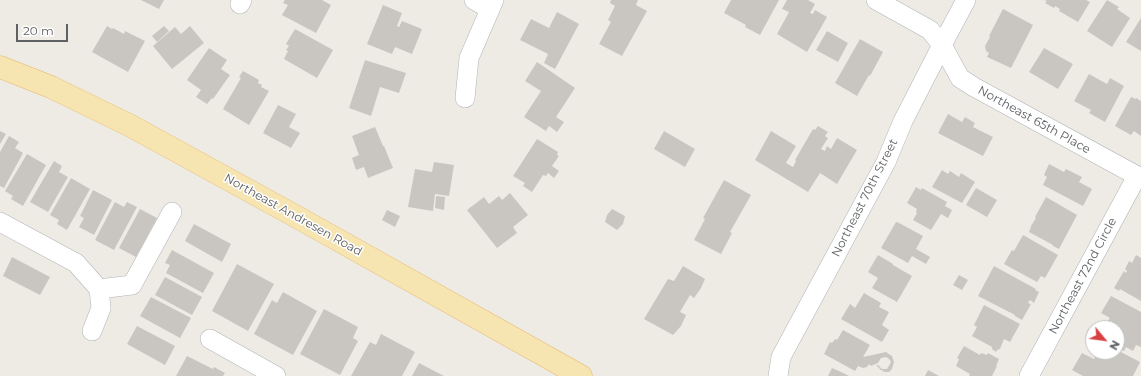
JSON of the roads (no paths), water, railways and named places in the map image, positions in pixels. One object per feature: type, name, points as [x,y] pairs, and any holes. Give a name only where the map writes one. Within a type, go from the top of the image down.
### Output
[{"type":"main road","name":"Northeast Andresen Road","points":[[0,67],[51,87],[131,126],[581,376]]},
{"type":"street","name":"Northeast 65th Place","points":[[876,0],[930,30],[942,45],[960,78],[1139,177]]},
{"type":"street","name":"Northeast 70th Street","points":[[778,376],[781,357],[886,162],[903,121],[966,0]]},
{"type":"street","points":[[465,98],[469,58],[486,3]]},
{"type":"street","name":"Northeast 72nd Circle","points":[[1029,376],[1139,177]]},
{"type":"street","points":[[99,289],[132,285],[172,212]]},
{"type":"street","points":[[0,222],[76,263],[99,289],[101,308],[92,331]]},
{"type":"street","points":[[210,339],[276,376]]}]
